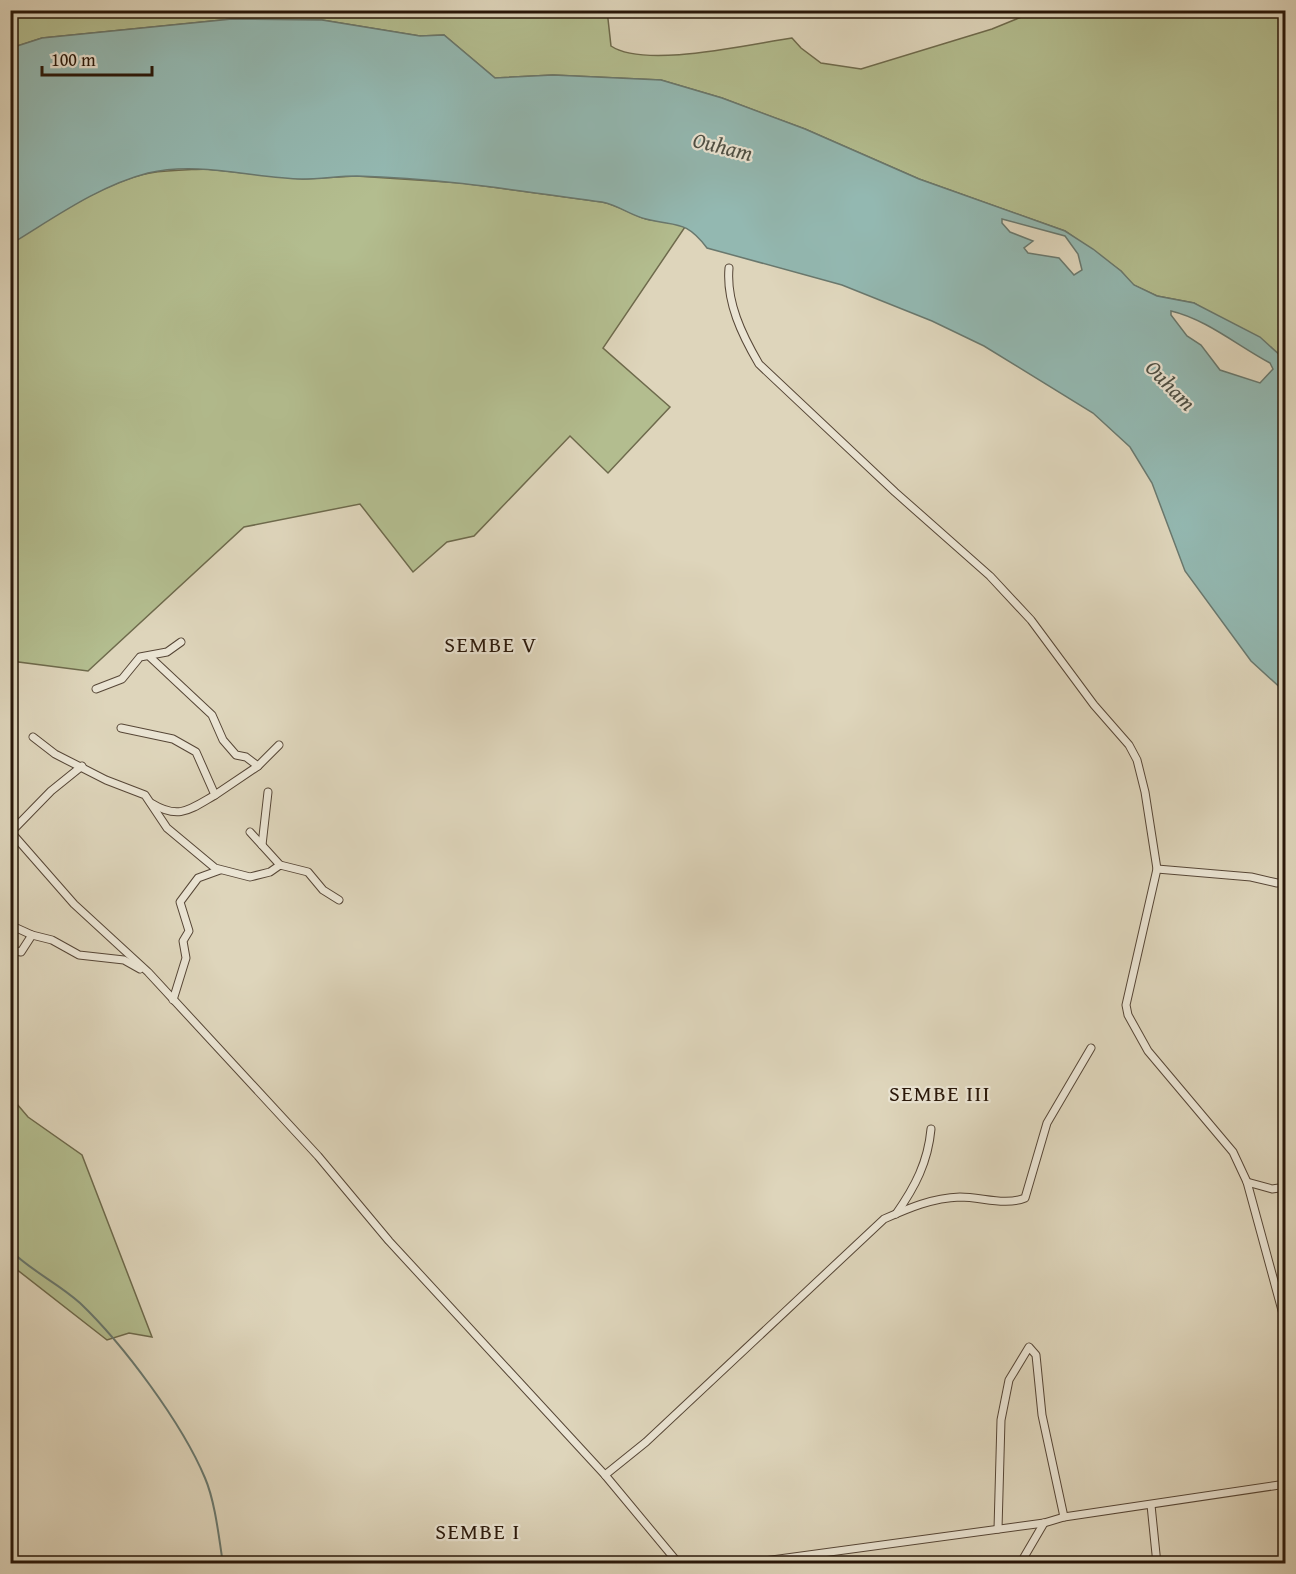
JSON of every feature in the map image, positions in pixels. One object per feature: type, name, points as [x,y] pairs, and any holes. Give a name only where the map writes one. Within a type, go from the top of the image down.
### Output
[{"type":"street","points":[[729,268],[727,290],[748,346],[759,364],[895,492],[990,576],[1031,620],[1094,705],[1129,745],[1137,760],[1145,792],[1157,869],[1126,1005],[1128,1015],[1148,1051],[1233,1152],[1247,1182],[1286,1325]]},
{"type":"street","points":[[96,689],[122,679],[140,657],[150,657],[166,652],[181,642]]},
{"type":"street","points":[[150,657],[212,715],[224,740],[236,755],[246,757],[258,766]]},
{"type":"street","points":[[121,728],[173,739],[196,752],[215,795]]},
{"type":"street","points":[[33,737],[55,754],[106,780],[145,795],[167,828],[215,868],[250,877],[270,872],[280,865]]},
{"type":"street","points":[[148,801],[164,810],[183,813],[258,766],[279,745]]},
{"type":"street","points":[[82,766],[51,791],[11,831],[74,904],[148,972],[318,1156],[389,1240],[605,1475],[679,1563]]},
{"type":"street","points":[[262,845],[268,792]]},
{"type":"street","points":[[250,831],[280,865],[308,872],[323,890],[339,900]]},
{"type":"street","points":[[173,1000],[186,958],[183,941],[189,931],[180,902],[198,878],[223,869]]},
{"type":"street","points":[[1157,869],[1251,877],[1277,883]]},
{"type":"street","points":[[10,925],[32,935],[52,940],[79,955],[124,960],[148,972]]},
{"type":"street","points":[[10,950],[21,952],[32,935]]},
{"type":"street","points":[[605,1475],[646,1442],[867,1233],[896,1214],[931,1200],[961,1197],[1015,1202],[1025,1198],[1047,1123],[1091,1048]]},
{"type":"street","points":[[896,1214],[918,1178],[929,1151],[931,1129]]},
{"type":"street","points":[[1247,1182],[1272,1189],[1286,1187]]},
{"type":"street","points":[[998,1529],[1001,1420],[1009,1380],[1029,1347],[1036,1355],[1042,1415],[1064,1516]]},
{"type":"street","points":[[742,1563],[1044,1523],[1064,1516],[1286,1484]]},
{"type":"street","points":[[1151,1505],[1157,1563]]},
{"type":"street","points":[[1020,1563],[1044,1523]]},
{"type":"green space","points":[[607,10],[611,46],[627,53],[672,55],[698,53],[792,38],[821,63],[861,69],[992,29],[1036,11],[1285,11],[1285,364],[1283,358],[1194,303],[1157,296],[1133,285],[1121,271],[1065,231],[919,179],[805,129],[722,98],[661,80],[553,75],[495,78],[444,35],[420,36],[322,20],[232,19],[42,38],[11,48],[11,11]]},
{"type":"green space","points":[[206,169],[303,179],[356,176],[462,183],[602,202],[643,218],[675,223],[685,227],[603,348],[670,407],[608,473],[570,436],[474,536],[447,542],[413,572],[360,504],[244,527],[88,671],[11,661],[10,244],[78,202],[133,177],[150,173]]},
{"type":"green space","points":[[11,1097],[28,1117],[82,1155],[152,1337],[129,1333],[107,1340],[11,1265]]},
{"type":"water","name":"Ouham","points":[[232,19],[322,20],[420,36],[444,35],[495,78],[553,75],[661,80],[722,98],[805,129],[919,179],[1065,231],[1093,249],[1121,271],[1134,285],[1157,296],[1194,303],[1260,337],[1283,358],[1285,364],[1285,692],[1251,661],[1185,571],[1152,483],[1130,447],[1093,413],[984,346],[932,321],[842,285],[707,248],[686,228],[640,217],[602,202],[480,186],[418,179],[357,176],[283,178],[187,169],[148,173],[112,186],[94,194],[11,244],[11,48],[42,38]],"holes":[[[1002,219],[1065,236],[1078,254],[1082,270],[1074,275],[1059,258],[1028,253],[1024,248],[1033,241],[1010,232],[1002,223]],[[1171,311],[1209,326],[1270,363],[1273,369],[1260,383],[1220,370],[1201,345],[1187,336],[1171,315]]]},
{"type":"waterway","points":[[10,1250],[72,1296],[97,1320],[167,1409],[195,1456],[205,1478],[216,1520],[223,1564]]},
{"type":"district","name":"SEMBE V","points":[[491,644]]},
{"type":"district","name":"SEMBE III","points":[[940,1093]]},
{"type":"district","name":"SEMBE I","points":[[478,1531]]}]
